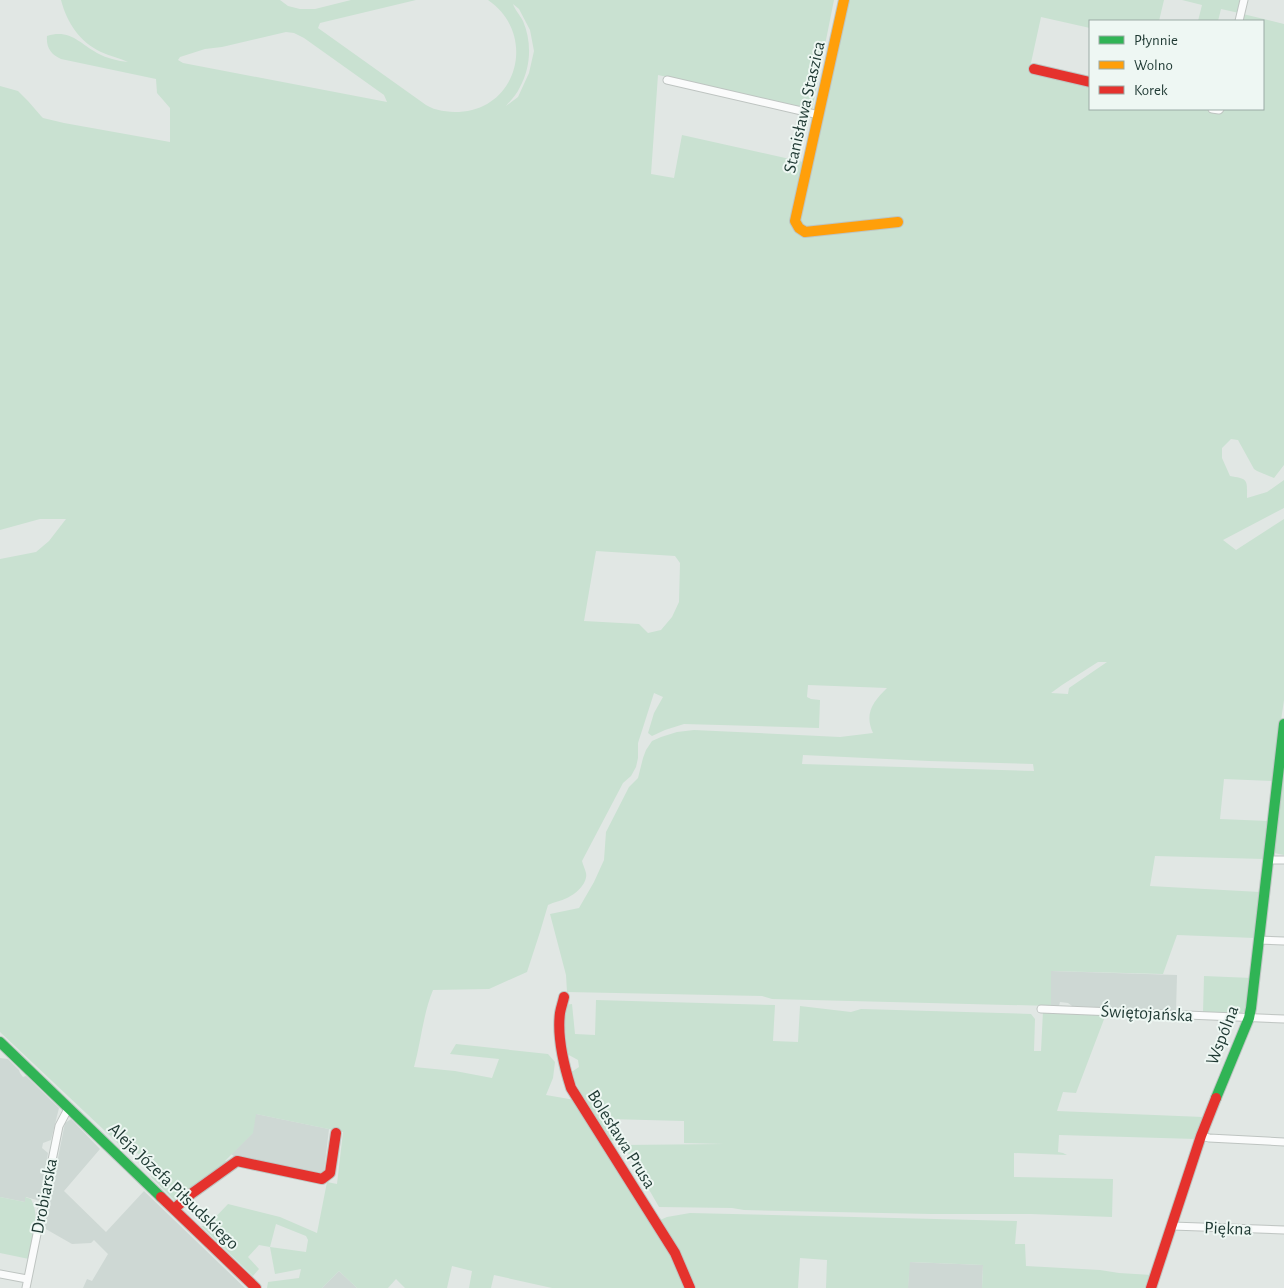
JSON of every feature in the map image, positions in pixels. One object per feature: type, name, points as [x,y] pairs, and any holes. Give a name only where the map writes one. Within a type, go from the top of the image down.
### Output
[{"type":"street","name":"Stanisława Staszica","points":[[844,0],[795,221],[796,225],[806,232],[898,222]]},
{"type":"street","points":[[1240,20],[1244,0]]},
{"type":"street","points":[[1034,69],[1089,82]]},
{"type":"street","points":[[667,80],[819,115]]},
{"type":"street","name":"Wspólna","points":[[1151,1288],[1222,1080],[1249,1018],[1284,724]]},
{"type":"street","points":[[1268,860],[1284,860]]},
{"type":"street","points":[[1258,940],[1284,941]]},
{"type":"street","name":"Bolesława Prusa","points":[[564,997],[560,1016],[560,1031],[567,1077],[571,1088],[675,1253],[690,1288]]},
{"type":"street","name":"Świętojańska","points":[[1041,1009],[1284,1019]]},
{"type":"street","name":"Aleja Józefa Piłsudskiego","points":[[0,1042],[256,1288]]},
{"type":"street","name":"Drobiarska","points":[[26,1288],[59,1126],[69,1108]]},
{"type":"street","points":[[174,1209],[191,1194],[237,1161],[322,1179],[330,1173],[336,1133]]},
{"type":"street","points":[[1202,1136],[1284,1142]]},
{"type":"street","name":"Piękna","points":[[1172,1226],[1284,1230]]},
{"type":"street","points":[[0,1274],[28,1279]]},
{"type":"shaded area","points":[[1051,971],[1177,975],[1176,1012],[1141,1011],[1139,1009],[1126,1008],[1097,1009],[1096,1007],[1072,1006],[1068,1003],[1060,1002],[1059,1006],[1051,1005]]},
{"type":"shaded area","points":[[0,1058],[8,1059],[23,1077],[26,1076],[59,1108],[51,1140],[43,1143],[42,1148],[48,1153],[40,1201],[26,1197],[25,1202],[0,1197]]},
{"type":"shaded area","points":[[209,1104],[329,1129],[324,1172],[319,1176],[242,1159],[241,1156],[238,1159],[231,1154],[224,1161]]},
{"type":"shaded area","points":[[71,1119],[100,1149],[64,1191],[106,1232],[144,1191],[245,1288],[83,1288],[87,1279],[92,1281],[108,1254],[94,1240],[91,1243],[72,1244],[44,1228],[65,1123]]},
{"type":"shaded area","points":[[909,1262],[983,1265],[982,1288],[908,1288]]},
{"type":"shaded area","points":[[339,1271],[357,1288],[322,1288]]},
{"type":"green space","points":[[61,0],[280,0],[288,6],[300,9],[315,9],[351,0],[416,0],[320,23],[318,28],[426,105],[442,111],[459,112],[479,108],[496,98],[507,84],[514,67],[516,49],[513,31],[503,14],[488,0],[834,0],[812,110],[658,75],[651,174],[674,178],[682,135],[812,164],[847,0],[1164,0],[1159,20],[1089,20],[1089,28],[1041,17],[1029,72],[1089,85],[1089,110],[1206,110],[1220,113],[1221,110],[1264,110],[1264,20],[1241,20],[1243,14],[1284,24],[1284,465],[1274,478],[1254,469],[1238,440],[1231,439],[1222,448],[1222,458],[1230,476],[1246,481],[1247,498],[1267,492],[1284,480],[1284,508],[1223,540],[1236,550],[1284,519],[1284,700],[1272,781],[1224,779],[1220,819],[1268,821],[1264,859],[1155,856],[1150,886],[1260,892],[1255,938],[1177,935],[1163,974],[1051,971],[1051,1006],[772,999],[762,996],[567,992],[566,975],[550,914],[579,908],[604,860],[606,832],[629,787],[638,778],[646,750],[652,741],[677,732],[694,730],[840,737],[873,733],[869,720],[871,708],[887,688],[808,685],[807,697],[820,700],[819,728],[684,724],[652,736],[648,733],[654,713],[663,697],[654,693],[638,743],[636,767],[631,776],[623,783],[582,861],[586,877],[581,888],[565,899],[548,905],[527,972],[489,989],[433,990],[414,1067],[455,1071],[492,1078],[499,1059],[450,1054],[456,1044],[548,1054],[555,1062],[553,1078],[546,1095],[575,1100],[671,1251],[686,1288],[552,1288],[494,1275],[491,1288],[469,1288],[472,1271],[452,1266],[447,1288],[405,1288],[396,1279],[388,1288],[357,1288],[339,1271],[322,1288],[267,1288],[268,1282],[299,1278],[301,1269],[275,1274],[270,1247],[259,1245],[248,1257],[259,1269],[253,1276],[201,1226],[207,1226],[228,1204],[280,1217],[317,1233],[327,1182],[337,1184],[343,1132],[256,1114],[253,1133],[225,1161],[228,1162],[177,1203],[151,1177],[155,1167],[127,1145],[121,1146],[0,1032],[0,559],[36,552],[49,541],[66,519],[40,519],[0,530],[0,86],[18,91],[43,118],[170,142],[170,108],[157,93],[156,79],[61,59],[52,53],[47,44],[47,36],[62,34],[74,38],[104,56],[128,62],[93,48],[75,31]],"holes":[[[513,4],[519,9],[530,30],[534,51],[529,73],[518,97],[506,106],[524,79],[529,54],[526,29]],[[286,32],[294,33],[304,38],[384,95],[387,102],[183,63],[178,60],[180,57],[205,49],[222,47]],[[596,551],[675,556],[680,563],[679,602],[672,617],[661,630],[648,633],[639,624],[584,621]],[[1098,662],[1107,662],[1069,688],[1068,694],[1051,693]],[[803,755],[1033,764],[1034,771],[802,764]],[[276,1224],[306,1236],[308,1240],[306,1252],[270,1247]]]},
{"type":"green space","points":[[1182,0],[1242,0],[1239,13],[1221,9],[1218,20],[1198,20],[1202,5]]},
{"type":"green space","points":[[1284,765],[1284,855],[1274,853]]},
{"type":"green space","points":[[1204,976],[1252,978],[1248,1008],[1241,1014],[1203,1013]]},
{"type":"green space","points":[[596,1000],[775,1005],[773,1041],[798,1042],[800,1006],[851,1012],[861,1009],[1031,1014],[1035,1019],[1034,1051],[1041,1051],[1043,1011],[1106,1014],[1076,1093],[1063,1092],[1057,1111],[1203,1117],[1196,1139],[1059,1135],[1058,1152],[1067,1155],[1014,1153],[1014,1177],[1113,1179],[1112,1217],[659,1207],[622,1145],[724,1144],[684,1143],[684,1121],[608,1119],[618,1136],[615,1141],[608,1140],[570,1073],[579,1067],[578,1060],[567,1054],[565,1005],[572,1004],[575,1034],[595,1035]]},
{"type":"green space","points":[[0,1197],[25,1202],[25,1197],[31,1199],[36,1221],[29,1259],[0,1253]]},
{"type":"green space","points":[[690,1213],[1017,1221],[1015,1244],[1025,1244],[1026,1266],[1152,1275],[1147,1288],[982,1288],[983,1265],[910,1262],[908,1288],[826,1288],[827,1260],[800,1258],[798,1288],[693,1288],[679,1254],[660,1220]]},
{"type":"traffic: fast","points":[[1216,1098],[1249,1018],[1251,1008],[1284,724]]},
{"type":"traffic: fast","points":[[0,1042],[161,1197]]},
{"type":"traffic: slow","points":[[844,0],[795,221],[799,228],[805,232],[898,222]]},
{"type":"traffic: jam","points":[[1034,69],[1089,82]]},
{"type":"traffic: jam","points":[[564,997],[560,1013],[559,1031],[571,1088],[675,1253],[690,1288]]},
{"type":"traffic: jam","points":[[1151,1288],[1201,1136],[1216,1098]]},
{"type":"traffic: jam","points":[[174,1209],[191,1194],[237,1161],[322,1179],[330,1173],[336,1133]]},
{"type":"traffic: jam","points":[[161,1197],[256,1288]]}]
